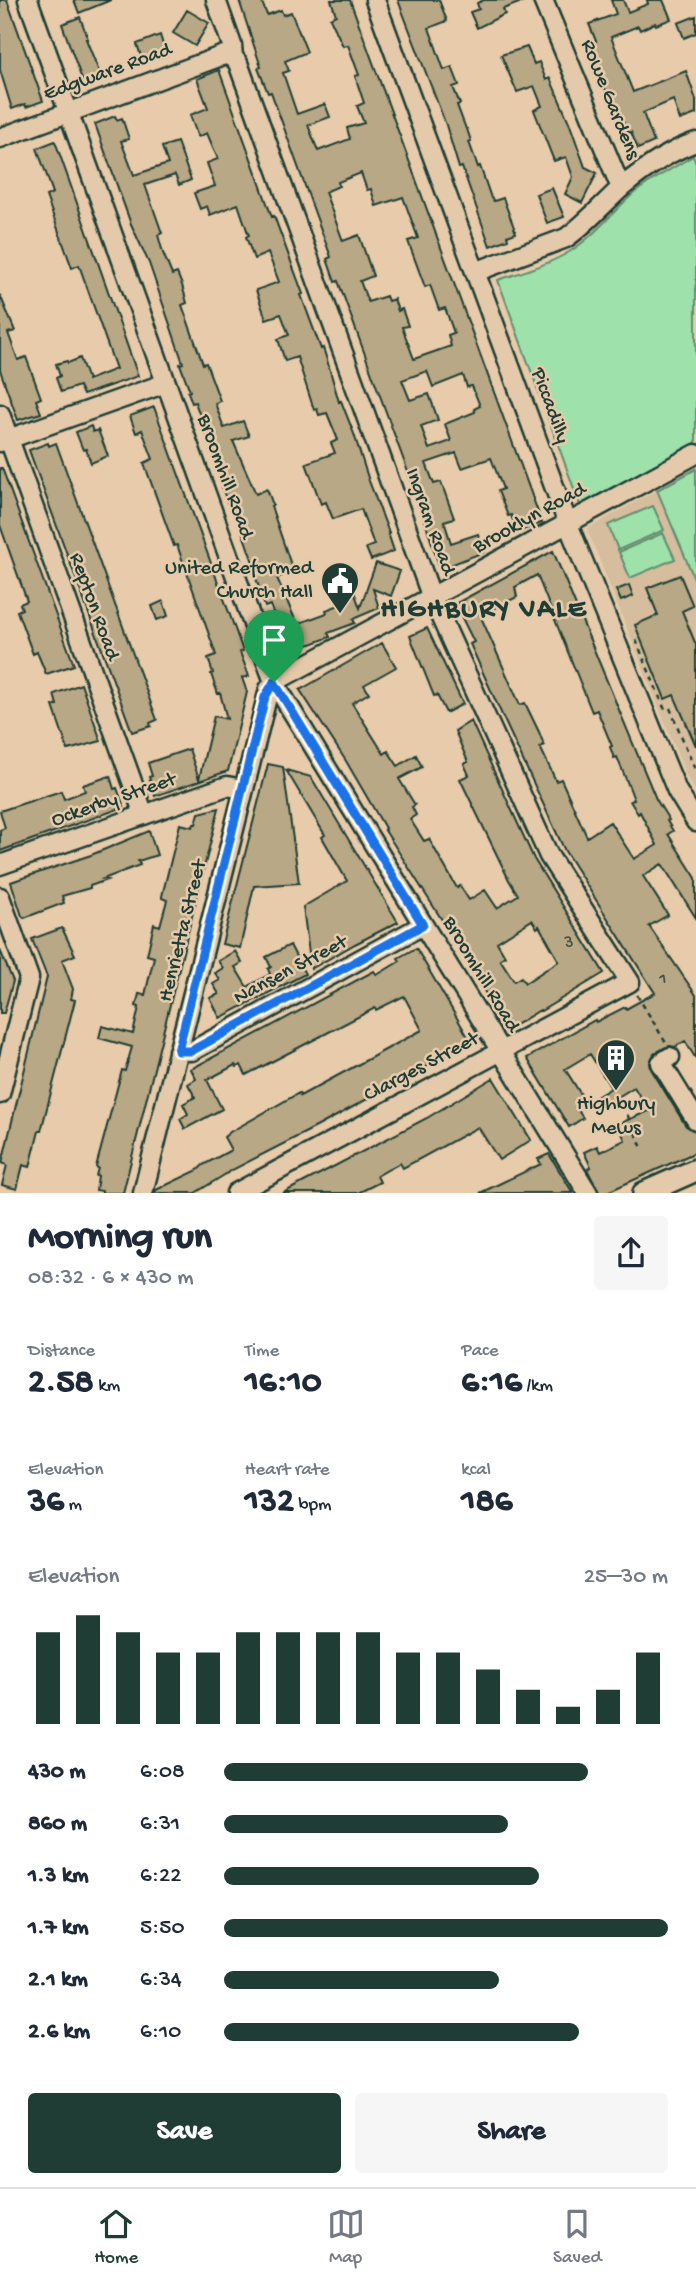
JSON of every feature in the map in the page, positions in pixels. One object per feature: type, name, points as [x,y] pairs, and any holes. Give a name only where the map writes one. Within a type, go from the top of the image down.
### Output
[{"type":"main road","points":[[652,1191],[696,1170]]},
{"type":"street","name":"Broomhill Road","points":[[28,0],[274,682],[588,1193]]},
{"type":"street","name":"Ingram Road","points":[[216,0],[232,46],[233,57],[238,63],[432,598],[549,856],[630,982]]},
{"type":"street","name":"Piccadilly","points":[[375,0],[568,524],[677,791],[696,822]]},
{"type":"street","name":"Rowe Gardens","points":[[543,0],[621,188]]},
{"type":"street","name":"Edgware Road","points":[[0,138],[224,55],[233,57]]},
{"type":"street","points":[[475,272],[566,238],[642,171],[696,142]]},
{"type":"street","points":[[4,440],[166,383]]},
{"type":"street","name":"Repton Road","points":[[0,414],[4,440],[144,815]]},
{"type":"street","name":"Brooklyn Road","points":[[274,682],[696,454]]},
{"type":"street","name":"Henrietta Street","points":[[143,1193],[265,697],[274,682]]},
{"type":"street","name":"Ockerby Street","points":[[0,865],[227,786],[243,789]]},
{"type":"street","points":[[0,897],[29,978],[0,1094]]},
{"type":"street","name":"Nansen Street","points":[[178,1051],[191,1051],[423,925]]},
{"type":"street","name":"Clarges Street","points":[[236,1193],[630,982]]},
{"type":"street","points":[[670,1057],[661,1063],[696,1120]]},
{"type":"path","points":[[636,640],[665,710]]},
{"type":"path","points":[[275,645],[286,641]]},
{"type":"path","points":[[670,708],[696,772]]},
{"type":"path","points":[[630,982],[673,1054],[670,1057]]},
{"type":"path","points":[[623,1105],[643,1150]]},
{"type":"shaded area","points":[[657,490],[696,583],[696,791],[688,780],[587,529]]},
{"type":"green space","points":[[693,156],[696,164],[696,443],[580,505],[498,280],[569,252],[633,194]]},
{"type":"green space","points":[[696,469],[696,583],[657,490]]},
{"type":"green space","points":[[653,506],[664,530],[618,550],[608,525]]},
{"type":"green space","points":[[663,533],[675,559],[630,578],[619,552]]},
{"type":"building","points":[[0,0],[7,0],[43,101],[26,107],[25,104],[12,109],[0,70]]},
{"type":"building","points":[[74,0],[111,0],[79,13]]},
{"type":"building","points":[[239,0],[261,0],[267,15],[281,10],[283,15],[291,12],[307,52],[285,61],[289,71],[283,73],[297,114],[325,104],[330,117],[308,125],[318,151],[350,139],[347,128],[364,123],[357,106],[364,103],[355,76],[359,75],[348,45],[343,46],[330,18],[336,15],[331,0],[350,0],[542,523],[517,532],[498,491],[503,489],[491,458],[462,468],[456,453],[426,463],[434,484],[441,482],[454,518],[444,521],[451,543],[478,534],[484,552],[440,569],[419,502],[338,281],[335,282],[327,259],[331,257],[271,92],[268,93],[258,68],[261,67]],"holes":[[[361,173],[367,190],[371,189],[376,206],[403,197],[418,238],[408,241],[425,287],[430,285],[439,310],[445,308],[454,333],[448,335],[451,346],[414,359],[402,327],[408,326],[402,309],[398,311],[394,299],[388,301],[386,296],[368,302],[360,281],[373,276],[359,235],[343,241],[325,192],[339,186],[338,182]],[[427,371],[433,387],[463,375],[467,387],[472,386],[480,406],[474,409],[475,412],[445,424],[451,441],[429,449],[421,426],[438,420],[429,394],[410,400],[402,380]]]},
{"type":"building","points":[[398,0],[439,0],[447,21],[429,28],[444,70],[452,67],[459,85],[453,87],[460,104],[457,105],[491,198],[494,201],[503,198],[516,233],[507,236],[508,239],[490,246]]},
{"type":"building","points":[[484,0],[524,1],[503,9],[505,14],[477,28],[470,12],[479,9],[477,3]]},
{"type":"building","points":[[611,0],[623,0],[628,12],[648,4],[647,0],[663,0],[671,19],[640,30],[638,26],[611,37],[633,92],[686,71],[696,100],[696,114],[680,120],[673,100],[643,113],[654,142],[638,149],[631,132],[628,133],[621,116],[619,117],[611,103],[594,61],[598,59],[591,43],[596,41],[589,24],[616,14]]},
{"type":"building","points":[[187,10],[209,23],[195,46],[173,33]]},
{"type":"building","points":[[696,16],[696,33],[684,38],[678,23]]},
{"type":"building","points":[[80,17],[102,79],[84,85],[62,24]]},
{"type":"building","points":[[160,35],[166,55],[143,62],[137,44]]},
{"type":"building","points":[[527,47],[534,64],[539,62],[546,80],[550,78],[585,167],[597,173],[582,203],[565,194],[573,177],[566,157],[554,161],[534,110],[542,106],[534,86],[517,92],[501,55]]},
{"type":"building","points":[[219,70],[389,533],[394,551],[371,560],[366,548],[374,545],[361,509],[333,519],[326,502],[321,504],[306,463],[335,453],[331,443],[338,440],[327,413],[319,415],[317,409],[314,410],[297,357],[285,361],[278,339],[289,335],[281,314],[266,319],[256,290],[279,282],[268,253],[254,259],[238,204],[210,215],[207,206],[200,209],[194,193],[215,186],[207,163],[218,159],[207,133],[198,137],[190,115],[208,108],[197,79]]},
{"type":"building","points":[[115,116],[117,120],[122,118],[129,139],[121,141],[134,175],[168,164],[162,147],[177,142],[191,180],[179,185],[175,175],[145,185],[162,233],[158,235],[163,253],[172,275],[177,273],[182,285],[187,303],[182,305],[203,364],[206,363],[220,401],[215,403],[224,428],[243,421],[249,436],[233,441],[256,494],[267,489],[273,505],[271,506],[293,571],[277,578],[297,624],[327,613],[326,610],[342,604],[337,592],[352,586],[360,608],[376,563],[400,571],[391,596],[373,589],[379,608],[353,619],[355,623],[328,633],[330,637],[289,652],[270,605],[265,607],[254,565],[231,500],[227,502],[222,487],[223,480],[195,402],[192,403],[188,392],[190,391],[180,364],[183,363],[149,263],[131,224],[95,124]]},
{"type":"building","points":[[55,141],[138,376],[83,395],[79,386],[61,392],[56,378],[60,376],[56,364],[80,358],[88,380],[116,369],[79,265],[72,268],[46,196],[53,193],[37,148]]},
{"type":"building","points":[[552,188],[564,217],[547,223],[536,194]]},
{"type":"building","points":[[0,295],[15,331],[8,333],[18,360],[26,357],[41,398],[36,400],[41,413],[18,420],[0,370]]},
{"type":"building","points":[[154,407],[243,651],[240,652],[249,676],[242,678],[247,692],[228,771],[155,796],[148,763],[189,749],[199,779],[214,716],[227,719],[208,658],[216,655],[177,545],[174,546],[144,463],[153,459],[142,430],[136,433],[130,416]]},
{"type":"building","points":[[91,426],[93,432],[98,430],[108,456],[91,463],[76,432]]},
{"type":"building","points":[[48,443],[49,446],[56,443],[157,720],[150,723],[151,726],[132,732],[29,450]]},
{"type":"building","points":[[0,468],[74,665],[46,674],[37,652],[33,654],[17,611],[22,609],[20,604],[27,601],[0,525]]},
{"type":"building","points":[[553,551],[656,799],[669,820],[667,821],[673,831],[668,834],[696,878],[696,918],[662,864],[643,876],[668,915],[649,926],[696,995],[696,1059],[685,1041],[654,1054],[650,1063],[651,1069],[686,1126],[696,1131],[696,1152],[605,1193],[599,1193],[587,1169],[591,1167],[584,1152],[597,1146],[600,1152],[625,1140],[618,1124],[649,1111],[634,1087],[608,1103],[603,1103],[598,1096],[611,1088],[590,1054],[565,1069],[585,1101],[576,1107],[583,1118],[569,1127],[527,1058],[595,1020],[596,1022],[625,1007],[626,1009],[655,993],[565,851],[470,644],[474,642],[455,604]],"holes":[[[537,575],[592,712],[597,710],[612,746],[610,747],[614,758],[617,757],[634,800],[630,801],[638,814],[640,812],[657,845],[634,859],[610,822],[587,837],[561,779],[556,781],[540,747],[544,745],[539,732],[525,703],[520,705],[480,615],[517,597],[515,587]]]},
{"type":"building","points":[[680,575],[693,606],[682,611],[696,645],[696,746],[674,695],[665,699],[635,625],[658,615],[647,588]]},
{"type":"building","points":[[629,585],[633,596],[621,601],[616,590]]},
{"type":"building","points":[[163,601],[168,616],[157,620],[152,606]]},
{"type":"building","points":[[427,628],[463,704],[446,713],[437,695],[434,696],[410,636]]},
{"type":"building","points":[[382,643],[396,667],[364,685],[369,693],[352,703],[384,754],[388,751],[398,766],[416,755],[422,767],[399,779],[415,805],[412,807],[416,815],[410,819],[424,841],[429,839],[457,888],[460,886],[469,900],[485,890],[497,908],[518,895],[460,779],[469,775],[464,764],[468,762],[455,731],[471,721],[534,859],[604,973],[507,1030],[451,934],[384,829],[346,761],[300,690]],"holes":[[[532,920],[537,928],[539,926],[559,961],[525,983],[521,977],[514,981],[500,959],[505,956],[497,942]]]},
{"type":"building","points":[[81,684],[101,741],[68,750],[53,706],[57,705],[54,694]]},
{"type":"building","points":[[268,764],[283,767],[299,883],[254,886],[240,948],[222,944]]},
{"type":"building","points":[[286,770],[311,777],[398,922],[311,969],[303,907],[347,881],[322,837],[325,835]]},
{"type":"building","points":[[110,776],[124,807],[0,851],[0,830],[5,828],[0,811],[61,791],[64,799],[85,791],[83,785]]},
{"type":"building","points":[[219,808],[123,1193],[102,1193],[96,1190],[96,1167],[122,1070],[125,1071],[132,1047],[99,1038],[102,1026],[133,1034],[139,994],[145,995],[154,957],[147,955],[154,924],[160,926],[167,900],[162,896],[180,824],[193,827],[199,813]]},
{"type":"building","points":[[149,831],[157,855],[138,861],[140,865],[103,879],[107,880],[90,888],[62,896],[64,903],[24,918],[22,916],[11,882],[91,855]]},
{"type":"building","points":[[62,928],[75,955],[62,960],[73,989],[71,999],[75,1000],[30,1167],[23,1165],[17,1189],[2,1185],[7,1165],[2,1163],[47,977],[32,939]]},
{"type":"building","points":[[290,945],[305,974],[220,1018],[210,998],[219,994],[213,984],[220,980],[215,973],[223,968],[218,961],[235,951],[242,963],[235,967],[247,987],[270,974],[268,969],[271,967],[266,957]]},
{"type":"building","points":[[416,948],[471,1042],[234,1169],[195,1193],[155,1193],[156,1190],[198,1170],[231,1150],[224,1137],[230,1132],[422,1030],[404,996],[376,1010],[375,1008],[246,1075],[241,1065],[235,1065],[207,1080],[222,1109],[185,1129],[180,1119],[188,1114],[183,1104],[195,1097],[188,1084],[196,1079],[191,1069],[374,971],[377,975]]},
{"type":"building","points":[[0,950],[13,981],[4,1013],[0,1013]]},
{"type":"building","points":[[493,1078],[531,1140],[499,1160],[478,1127],[403,1168],[400,1163],[389,1169],[377,1176],[380,1182],[358,1193],[283,1193],[427,1118]]},
{"type":"building","points":[[549,1154],[573,1193],[480,1193],[541,1164],[538,1159]]},
{"type":"place","name":"United Reformed Church Hall","points":[[340,615]]},
{"type":"place","name":"Highbury Mews","points":[[616,1092]]},
{"type":"district","name":"HIGHBURY VALE","points":[[484,610]]},
{"type":"route","points":[[274,682],[423,925],[191,1051],[178,1051],[265,697],[274,682]]}]
